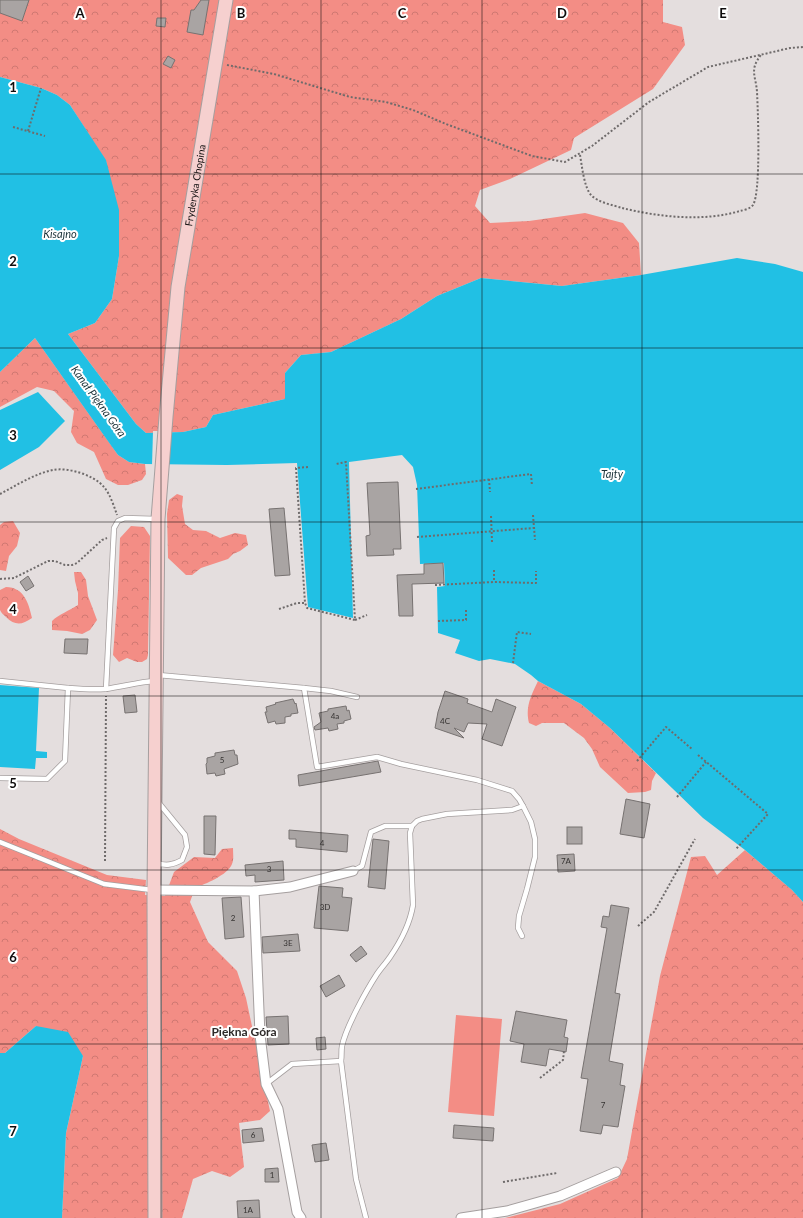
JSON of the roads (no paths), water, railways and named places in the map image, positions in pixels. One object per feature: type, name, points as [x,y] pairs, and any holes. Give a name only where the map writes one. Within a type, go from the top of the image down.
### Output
[{"type":"main road","name":"Fryderyka Chopina","points":[[154,1218],[154,862],[158,519],[173,331],[178,287],[226,0]]},
{"type":"street","points":[[154,890],[254,891],[290,887],[353,872]]},
{"type":"street","points":[[254,891],[260,1035],[266,1084],[278,1109],[297,1212],[301,1218]]},
{"type":"street","points":[[461,1218],[506,1211],[560,1196],[616,1172]]},
{"type":"lane","points":[[106,689],[114,528],[118,520],[125,518],[158,519]]},
{"type":"lane","points":[[0,681],[68,688],[106,689],[145,682],[156,678],[304,688],[357,697]]},
{"type":"lane","points":[[0,778],[47,779],[66,761],[68,688]]},
{"type":"lane","points":[[304,688],[316,767],[377,757],[401,764],[477,780],[512,791],[519,799],[531,822],[535,839],[535,857],[519,916],[518,928],[522,936]]},
{"type":"lane","points":[[154,862],[163,865],[174,865],[182,860],[187,847],[185,834],[155,799]]},
{"type":"lane","points":[[366,1218],[356,1179],[341,1061],[342,1046],[352,1022],[377,974],[391,956],[406,929],[411,916],[413,905],[410,833],[412,826],[417,821],[422,819],[447,814],[512,810],[523,806]]},
{"type":"lane","points":[[353,872],[362,866],[371,832],[385,826],[412,826]]},
{"type":"lane","points":[[0,842],[104,884],[154,890]]},
{"type":"lane","points":[[266,1084],[292,1064],[341,1061]]},
{"type":"water","name":"Tajty","points":[[0,77],[41,88],[57,95],[70,105],[106,160],[119,210],[119,256],[112,299],[95,323],[68,334],[136,424],[146,433],[183,432],[206,427],[213,415],[285,399],[285,373],[301,355],[331,352],[401,319],[437,296],[481,278],[562,286],[641,275],[737,258],[775,264],[803,272],[803,902],[792,890],[745,850],[703,818],[610,728],[581,704],[538,681],[515,664],[490,659],[479,661],[455,653],[460,640],[438,633],[437,587],[445,586],[444,563],[420,564],[417,485],[413,467],[402,455],[349,462],[353,618],[308,607],[297,463],[227,465],[145,464],[129,462],[118,455],[35,338],[0,372]]},
{"type":"water","points":[[38,392],[65,421],[39,447],[0,470],[0,410]]},
{"type":"water","points":[[0,685],[39,688],[36,751],[47,752],[47,758],[36,758],[35,769],[0,767]]},
{"type":"water","points":[[36,1026],[68,1032],[83,1056],[66,1133],[62,1218],[0,1218],[0,1053],[5,1053]]},
{"type":"district","name":"Piękna Góra","points":[[244,1031]]},
{"type":"water label","name":"Kisajno","points":[[60,233]]},
{"type":"water label","name":"Kanał Piękna Góra","points":[[99,401]]}]
